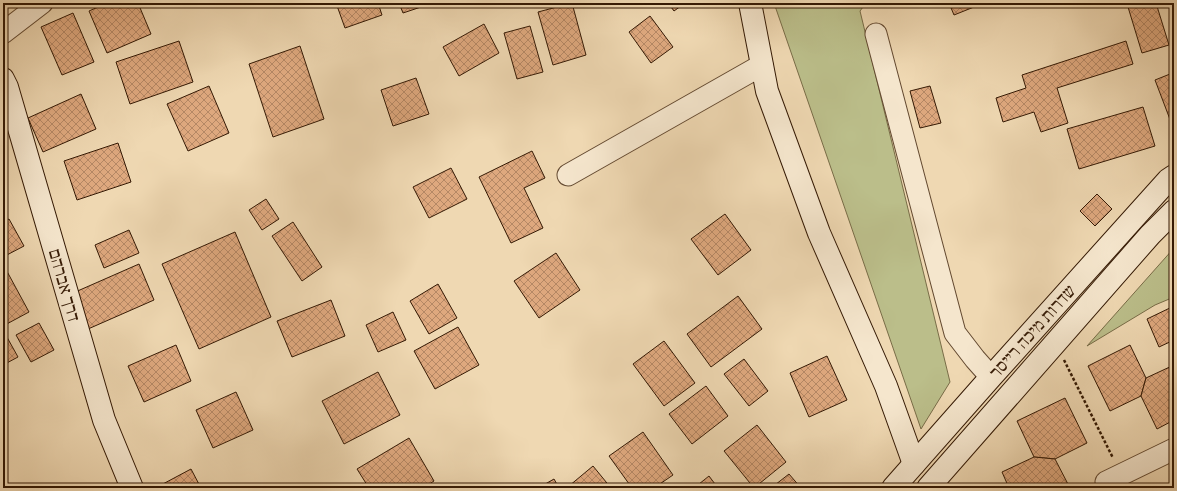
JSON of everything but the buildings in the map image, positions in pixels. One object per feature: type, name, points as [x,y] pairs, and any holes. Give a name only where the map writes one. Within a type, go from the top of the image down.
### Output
[{"type":"street","points":[[3,32],[42,3]]},
{"type":"street","points":[[750,3],[767,91],[819,233],[886,386],[914,464]]},
{"type":"street","points":[[876,34],[955,333],[991,377]]},
{"type":"street","points":[[568,175],[762,65]]},
{"type":"street","name":"דרך אברהם","points":[[3,79],[7,87],[104,420],[132,488]]},
{"type":"street","name":"שדרות מיכה רייסר","points":[[893,488],[1163,186],[1174,176]]},
{"type":"street","name":"שדרות מיכה רייסר","points":[[928,488],[1150,235],[1174,211]]},
{"type":"street","points":[[1112,481],[1174,449]]},
{"type":"path","points":[[1056,342],[1112,481]]},
{"type":"green space","points":[[774,3],[866,3],[860,11],[950,382],[921,429]]},
{"type":"green space","points":[[1174,248],[1174,297],[1155,305],[1087,346]]}]
